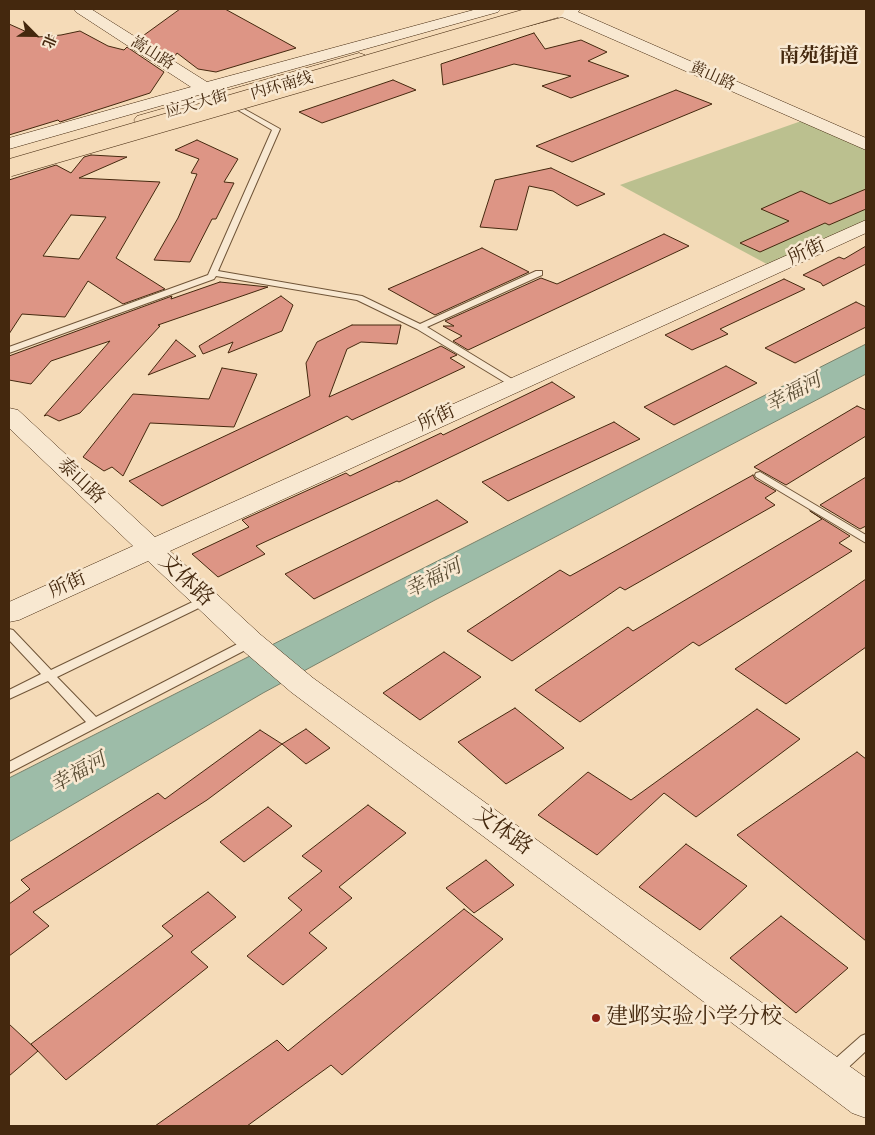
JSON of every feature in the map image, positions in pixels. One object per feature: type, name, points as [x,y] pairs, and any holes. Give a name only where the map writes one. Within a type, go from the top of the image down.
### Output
[{"type":"main road","name":"内环南线","points":[[9,153],[514,9]]},
{"type":"main road","name":"应天大街","points":[[9,160],[529,9]]},
{"type":"main road","name":"应天大街","points":[[9,166],[222,99],[545,9]]},
{"type":"main road","name":"内环南线","points":[[9,166],[562,9]]},
{"type":"street","name":"嵩山路","points":[[81,9],[222,99]]},
{"type":"street","name":"应天大街","points":[[9,144],[493,9]]},
{"type":"street","name":"应天大街","points":[[222,99],[250,100],[562,9]]},
{"type":"street","name":"黄山路","points":[[562,9],[866,145]]},
{"type":"street","name":"黄山路","points":[[587,9],[866,130]]},
{"type":"street","name":"所街","points":[[12,606],[150,549],[866,226]]},
{"type":"street","name":"泰山路","points":[[9,415],[150,549]]},
{"type":"street","name":"文体路","points":[[150,549],[255,645],[297,680],[866,1100]]},
{"type":"lane","points":[[9,350],[211,277],[276,129],[222,99]]},
{"type":"lane","points":[[213,273],[359,298],[420,327],[514,384]]},
{"type":"lane","points":[[420,327],[539,273]]},
{"type":"lane","points":[[760,475],[866,540]]},
{"type":"lane","points":[[9,694],[205,600]]},
{"type":"lane","points":[[9,633],[94,723]]},
{"type":"lane","points":[[9,768],[94,723],[255,645]]},
{"type":"lane","points":[[830,1074],[866,1041]]},
{"type":"shaded area","points":[[807,119],[866,145],[866,227],[776,269],[620,185]]},
{"type":"water","name":"幸福河","points":[[866,344],[866,374],[435,600],[263,693],[9,842],[9,778]]},
{"type":"building","points":[[180,9],[225,9],[296,48],[216,72],[198,69],[177,53],[173,59],[140,38]]},
{"type":"building","points":[[9,24],[38,37],[80,31],[108,46],[124,50],[127,47],[164,72],[150,93],[60,122],[58,120],[9,135]]},
{"type":"building","points":[[534,33],[545,49],[581,40],[607,52],[588,61],[629,76],[571,98],[542,86],[571,76],[514,64],[443,85],[441,64]]},
{"type":"building","points":[[393,80],[416,90],[322,123],[299,112]]},
{"type":"building","points":[[676,90],[712,104],[572,162],[536,146]]},
{"type":"building","points":[[197,140],[238,159],[224,182],[234,183],[216,219],[212,219],[190,262],[154,260],[178,218],[197,174],[191,173],[199,159],[175,150]]},
{"type":"building","points":[[91,155],[127,157],[79,178],[160,182],[116,258],[165,289],[123,304],[88,281],[65,317],[22,314],[9,334],[9,180],[56,165],[71,173],[84,157]],"holes":[[[71,215],[106,217],[79,259],[43,256]]]},
{"type":"building","points":[[551,168],[605,194],[577,206],[553,191],[529,186],[517,230],[480,227],[495,180]]},
{"type":"building","points":[[866,189],[866,209],[829,225],[825,223],[760,252],[740,243],[789,221],[761,209],[801,191],[830,204]]},
{"type":"building","points":[[664,234],[689,246],[468,350],[453,341],[462,336],[443,326],[454,326],[445,321],[541,278],[557,284]]},
{"type":"building","points":[[866,246],[866,264],[823,286],[821,283],[803,275],[839,257],[844,259]]},
{"type":"building","points":[[482,248],[529,272],[435,315],[388,289]]},
{"type":"building","points":[[784,279],[805,289],[720,329],[728,334],[692,350],[665,335]]},
{"type":"building","points":[[220,282],[268,287],[158,325],[160,326],[80,413],[59,421],[47,415],[44,416],[110,341],[51,361],[31,384],[9,380],[9,356],[172,296],[171,299]]},
{"type":"building","points":[[281,296],[293,305],[282,331],[228,353],[233,342],[203,354],[199,346]]},
{"type":"building","points":[[856,302],[866,307],[866,327],[795,363],[765,348]]},
{"type":"building","points":[[352,325],[401,325],[397,344],[361,342],[347,349],[329,397],[441,346],[457,355],[450,358],[465,367],[352,420],[347,416],[162,506],[129,481],[310,396],[306,363],[317,342]]},
{"type":"building","points":[[176,340],[196,356],[148,375]]},
{"type":"building","points":[[726,366],[757,383],[674,425],[644,407]]},
{"type":"building","points":[[222,368],[257,374],[234,427],[150,423],[123,476],[112,467],[104,471],[83,457],[133,394],[209,399]]},
{"type":"building","points":[[552,382],[575,397],[399,482],[397,481],[256,546],[265,554],[218,577],[192,554],[249,527],[242,520],[346,473],[350,476],[441,433],[443,435]]},
{"type":"building","points":[[857,406],[866,410],[866,436],[786,485],[754,467]]},
{"type":"building","points":[[614,422],[640,439],[508,501],[482,482]]},
{"type":"building","points":[[753,475],[755,479],[776,491],[765,498],[775,505],[625,590],[620,587],[512,661],[467,631],[560,570],[570,576]]},
{"type":"building","points":[[866,477],[866,526],[860,529],[820,505]]},
{"type":"building","points":[[437,500],[468,522],[314,599],[285,574]]},
{"type":"building","points":[[810,511],[850,536],[839,543],[852,551],[699,646],[693,642],[580,722],[535,690],[628,627],[633,631],[822,519]]},
{"type":"building","points":[[866,579],[866,647],[786,704],[735,669]]},
{"type":"building","points":[[444,652],[481,677],[420,720],[383,693]]},
{"type":"building","points":[[515,708],[564,748],[506,784],[458,742]]},
{"type":"building","points":[[757,709],[800,739],[696,817],[664,793],[597,855],[538,815],[588,772],[631,800]]},
{"type":"building","points":[[306,729],[330,748],[306,764],[282,744]]},
{"type":"building","points":[[260,730],[282,744],[207,800],[33,912],[49,926],[9,956],[9,904],[30,889],[21,880],[158,793],[165,799]]},
{"type":"building","points":[[857,752],[866,759],[866,941],[737,835]]},
{"type":"building","points":[[368,805],[406,833],[339,887],[352,898],[309,933],[327,948],[283,985],[247,956],[302,910],[288,898],[322,871],[302,856]]},
{"type":"building","points":[[268,807],[292,826],[244,862],[220,842]]},
{"type":"building","points":[[686,844],[747,886],[700,930],[639,887]]},
{"type":"building","points":[[486,860],[514,885],[474,913],[446,888]]},
{"type":"building","points":[[208,892],[236,917],[191,952],[208,967],[66,1080],[31,1044],[173,936],[162,926]]},
{"type":"building","points":[[464,909],[503,939],[342,1075],[331,1065],[247,1126],[155,1126],[277,1040],[288,1051]]},
{"type":"building","points":[[781,916],[848,968],[796,1013],[730,958]]},
{"type":"building","points":[[9,1024],[38,1051],[9,1076]]},
{"type":"place","name":"建邺实验小学分校","points":[[596,1018]]},
{"type":"district","name":"南苑街道","points":[[819,58]]}]
